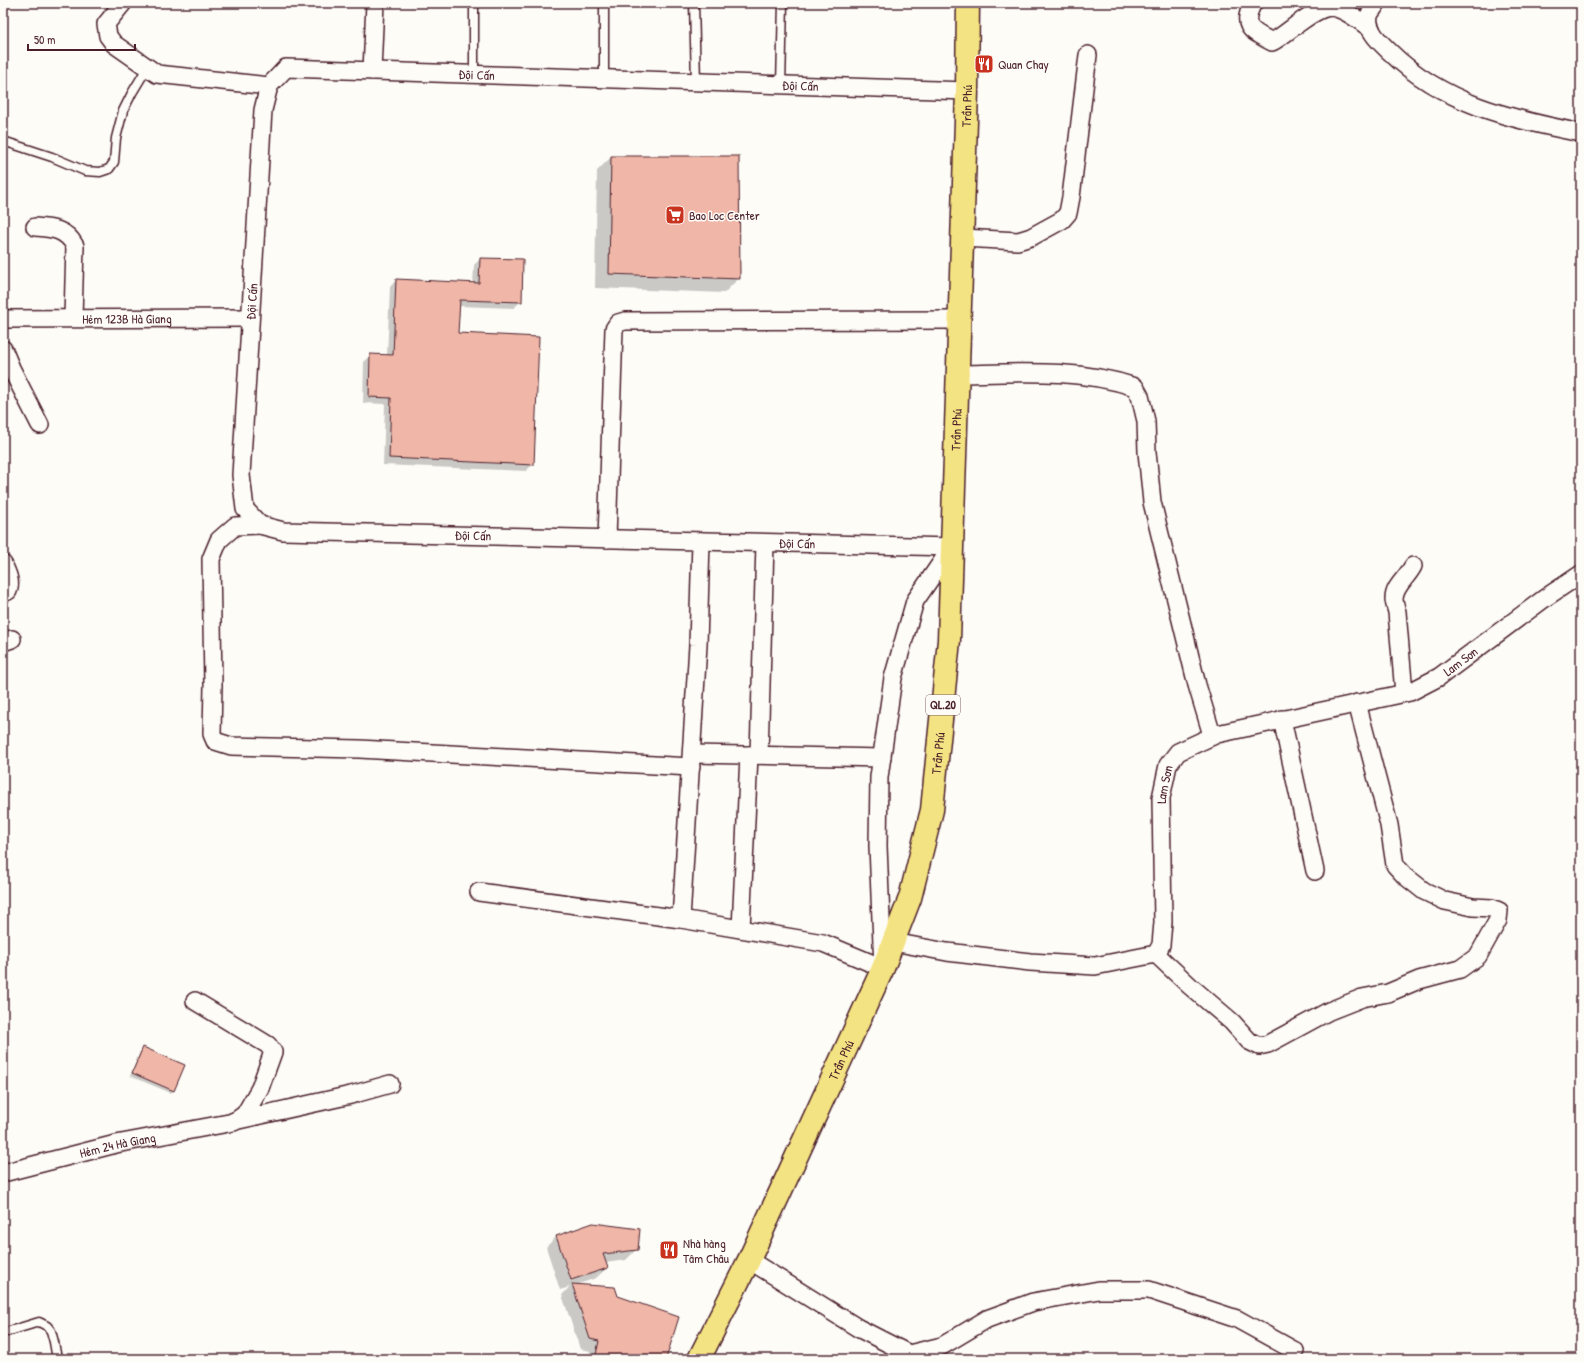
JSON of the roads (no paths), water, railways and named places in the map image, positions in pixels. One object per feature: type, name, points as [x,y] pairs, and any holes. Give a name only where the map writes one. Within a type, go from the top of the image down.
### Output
[{"type":"highway","name":"Trần Phú","points":[[699,1359],[749,1260],[883,968],[910,898],[932,810],[949,640],[963,238],[968,3]]},
{"type":"street","points":[[123,3],[106,24],[108,36],[114,44],[157,74],[269,86]]},
{"type":"street","points":[[372,71],[375,3]]},
{"type":"street","points":[[1252,3],[1246,21],[1248,27],[1252,31],[1272,42],[1280,38],[1302,21],[1324,8],[1331,6],[1338,8],[1371,29]]},
{"type":"street","points":[[1377,3],[1369,16],[1371,29],[1376,38],[1400,61],[1439,90],[1473,105],[1534,124],[1581,133]]},
{"type":"street","points":[[963,238],[1018,241],[1031,237],[1062,220],[1068,212],[1088,55]]},
{"type":"street","name":"Đội Cấn","points":[[952,547],[283,531],[260,526],[245,509],[241,475],[263,110],[269,86],[286,68],[967,91]]},
{"type":"street","points":[[34,227],[58,230],[71,238],[75,246],[74,318]]},
{"type":"street","name":"Hẻm 123B Hà Giang","points":[[3,319],[250,318]]},
{"type":"street","points":[[607,539],[614,329],[618,323],[625,321],[960,320]]},
{"type":"street","points":[[3,349],[40,425]]},
{"type":"street","points":[[958,374],[1037,372],[1080,374],[1117,381],[1135,387],[1140,396],[1146,421],[1147,452],[1152,502],[1197,685],[1212,736]]},
{"type":"street","points":[[260,526],[235,526],[219,540],[211,559],[213,685],[212,734],[215,741],[220,744],[231,746],[692,760],[754,755],[882,758]]},
{"type":"street","points":[[681,919],[692,760],[701,541]]},
{"type":"street","points":[[741,929],[754,755],[765,543]]},
{"type":"street","points":[[479,892],[681,919],[823,943],[883,968],[878,846],[879,777],[893,678],[915,601],[952,547]]},
{"type":"street","points":[[3,564],[10,586],[8,591],[3,593]]},
{"type":"street","points":[[1404,693],[1397,612],[1394,600],[1398,585],[1408,576],[1413,566]]},
{"type":"street","name":"Lam Sơn","points":[[1156,954],[1161,945],[1163,922],[1161,798],[1168,765],[1178,752],[1212,736],[1282,719],[1410,692],[1439,677],[1545,598],[1581,574]]},
{"type":"street","points":[[893,942],[947,952],[1015,961],[1095,966],[1156,954],[1232,1022],[1249,1041],[1259,1046],[1268,1044],[1329,1010],[1362,998],[1388,993],[1419,980],[1460,969],[1478,956],[1498,920],[1499,911],[1492,908],[1473,907],[1445,901],[1424,891],[1405,876],[1395,865],[1388,825],[1357,703]]},
{"type":"street","points":[[1282,719],[1315,871]]},
{"type":"street","points":[[195,1001],[268,1045],[273,1052],[256,1094],[245,1114],[234,1122]]},
{"type":"street","name":"Hẻm 24 Hà Giang","points":[[3,1173],[116,1144],[234,1122],[351,1095],[390,1084]]},
{"type":"street","points":[[749,1260],[858,1328],[916,1356],[942,1346],[987,1319],[1033,1302],[1099,1290],[1149,1290],[1237,1319],[1295,1351]]},
{"type":"lane","points":[[474,3],[474,74]]},
{"type":"lane","points":[[604,3],[604,79]]},
{"type":"lane","points":[[694,3],[696,82]]},
{"type":"lane","points":[[781,85],[783,3]]},
{"type":"lane","points":[[3,142],[52,158],[85,171],[100,172],[109,169],[114,162],[116,138],[123,112],[147,68]]},
{"type":"lane","points":[[3,1333],[39,1322],[47,1326],[51,1331],[57,1359]]},
{"type":"place","name":"Quan Chay","points":[[984,64]]},
{"type":"place","name":"Bao Loc Center","points":[[675,215]]},
{"type":"place","name":"Nhà hàng Tâm Châu","points":[[669,1250]]}]
